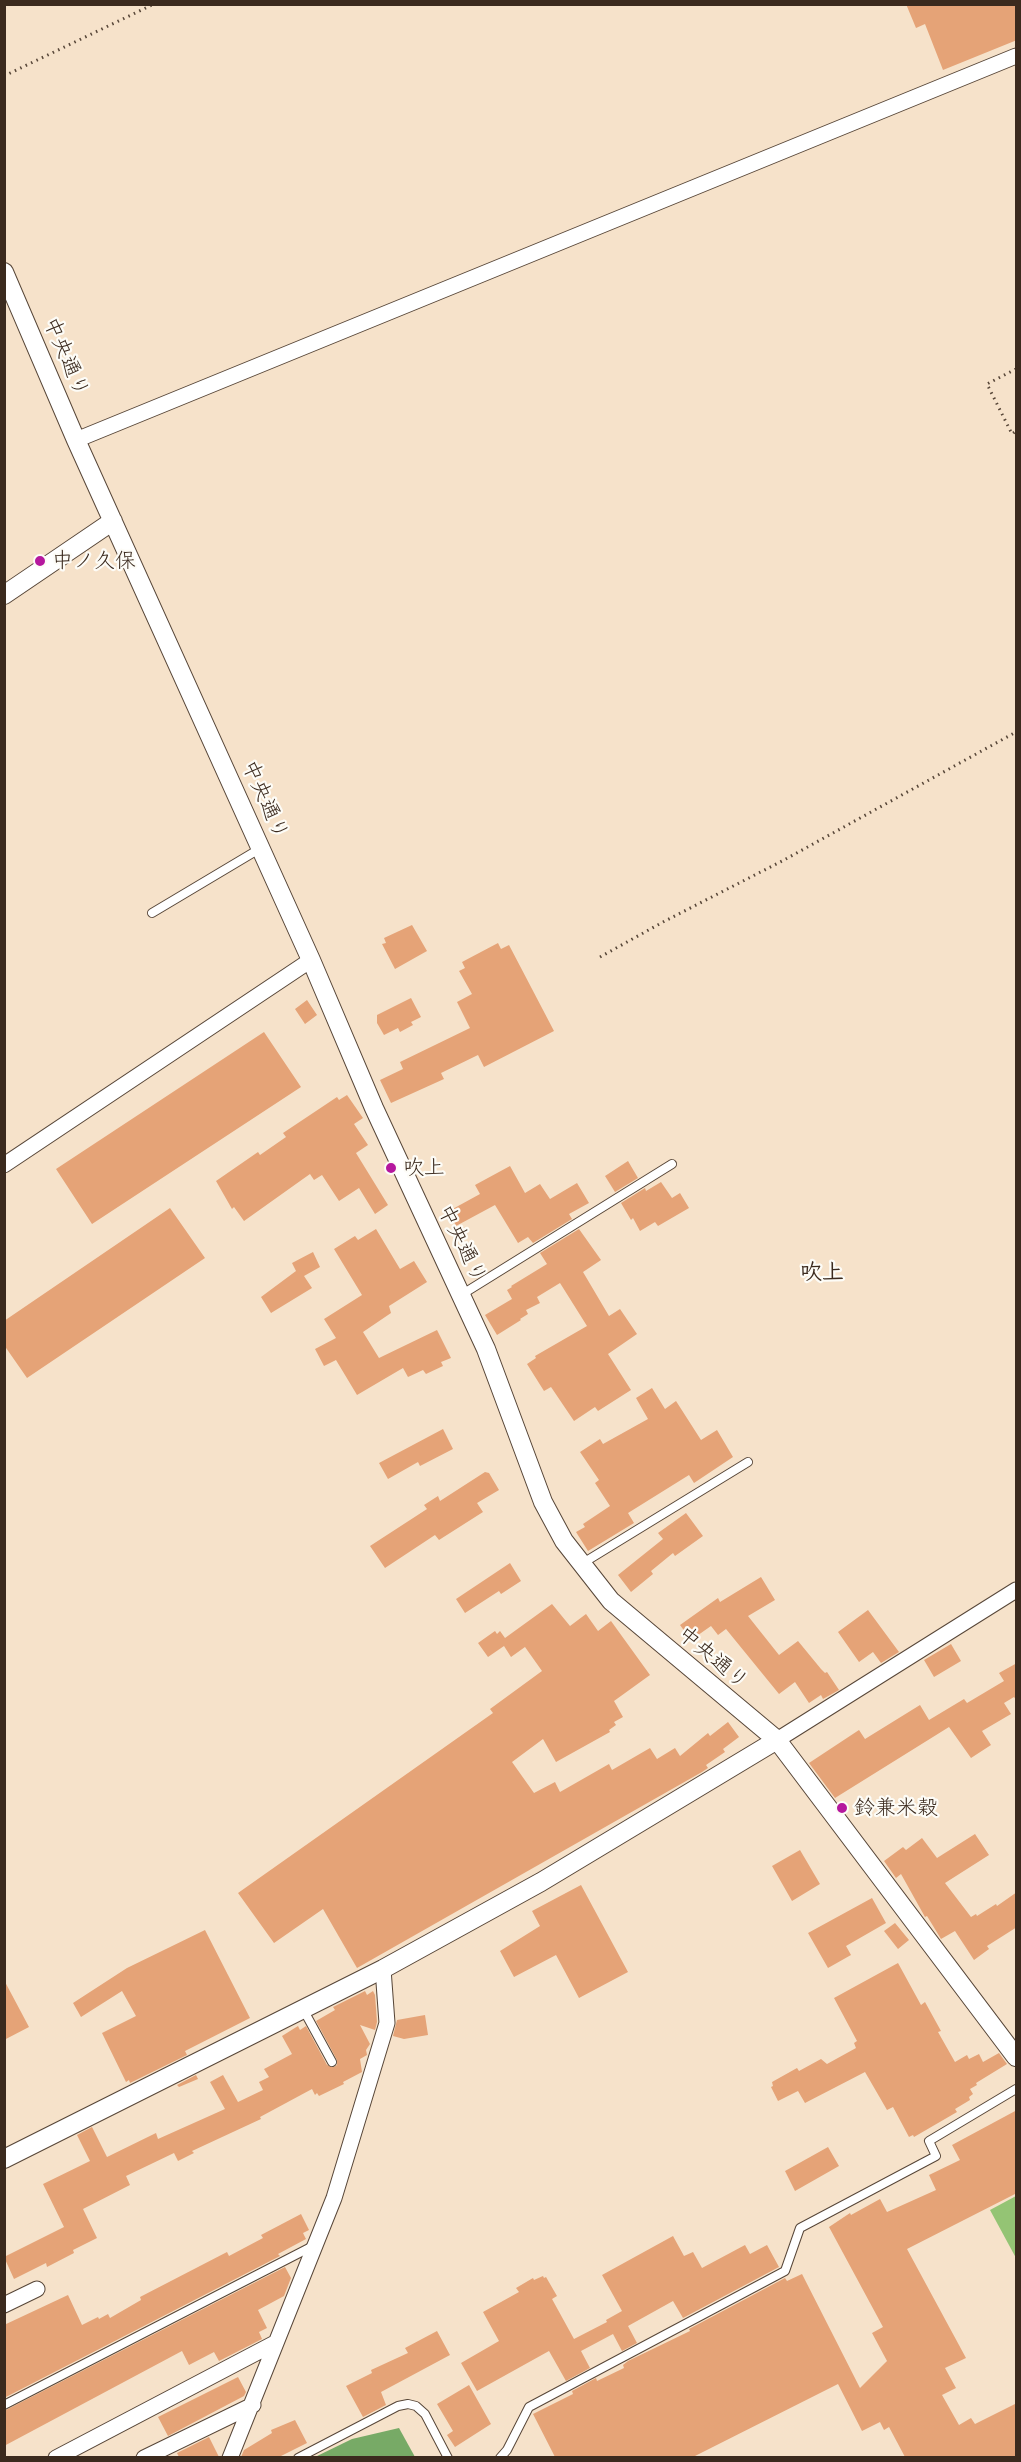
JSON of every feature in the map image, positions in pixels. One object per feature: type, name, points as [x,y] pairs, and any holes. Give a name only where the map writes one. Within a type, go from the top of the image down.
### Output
[{"type":"street","points":[[76,440],[1017,56]]},
{"type":"street","name":"中央通り","points":[[4,272],[76,440],[262,848],[374,1108],[486,1349],[543,1502],[564,1540],[611,1601],[777,1740],[1017,2057]]},
{"type":"street","points":[[4,595],[113,521]]},
{"type":"street","points":[[4,1165],[311,960]]},
{"type":"street","points":[[4,2159],[383,1970],[541,1882],[777,1740],[1017,1590]]},
{"type":"street","points":[[230,2457],[253,2405],[275,2343],[334,2198],[387,2023],[387,1999],[383,1970]]},
{"type":"street","points":[[4,2305],[37,2289]]},
{"type":"street","points":[[57,2457],[275,2343]]},
{"type":"street","points":[[144,2457],[253,2405]]},
{"type":"lane","points":[[152,913],[262,848]]},
{"type":"lane","points":[[461,1294],[672,1164]]},
{"type":"lane","points":[[582,1564],[748,1462]]},
{"type":"lane","points":[[303,2009],[332,2062]]},
{"type":"lane","points":[[500,2457],[507,2450],[529,2407],[785,2271],[800,2228],[936,2156],[929,2141],[1017,2089]]},
{"type":"lane","points":[[4,2405],[314,2245]]},
{"type":"lane","points":[[298,2457],[398,2406],[408,2404],[416,2406],[425,2414],[448,2457]]},
{"type":"path","points":[[4,75],[154,4]]},
{"type":"path","points":[[1017,369],[987,384],[1012,434],[1017,431]]},
{"type":"path","points":[[600,957],[784,860],[1017,732]]},
{"type":"green space","points":[[1016,2196],[1016,2258],[990,2210]]},
{"type":"green space","points":[[399,2428],[415,2457],[315,2457],[352,2439]]},
{"type":"building","points":[[906,4],[1017,4],[1017,40],[943,70],[925,24],[916,28]]},
{"type":"building","points":[[412,925],[427,951],[395,969],[382,944],[386,943],[384,938]]},
{"type":"building","points":[[498,943],[501,949],[509,945],[554,1031],[484,1067],[478,1055],[441,1073],[444,1079],[391,1103],[380,1080],[403,1069],[400,1062],[470,1028],[457,1002],[472,994],[459,971],[465,968],[462,962]]},
{"type":"building","points":[[411,998],[421,1017],[411,1022],[413,1025],[400,1032],[398,1028],[384,1035],[377,1023],[377,1015]]},
{"type":"building","points":[[307,1000],[317,1015],[305,1024],[295,1009]]},
{"type":"building","points":[[264,1032],[301,1087],[92,1224],[56,1169]]},
{"type":"building","points":[[347,1095],[363,1118],[354,1124],[368,1145],[356,1153],[388,1205],[375,1214],[359,1188],[339,1201],[322,1175],[314,1180],[310,1174],[244,1221],[234,1207],[232,1209],[216,1181],[258,1152],[260,1155],[286,1137],[283,1133],[337,1097],[339,1100]]},
{"type":"building","points":[[628,1161],[638,1178],[615,1192],[605,1176]]},
{"type":"building","points":[[510,1166],[525,1193],[540,1184],[550,1199],[577,1183],[589,1203],[569,1214],[572,1219],[533,1243],[528,1237],[518,1243],[495,1205],[456,1226],[449,1211],[480,1194],[475,1185]]},
{"type":"building","points":[[661,1182],[672,1198],[680,1193],[689,1208],[658,1226],[655,1222],[640,1231],[621,1203],[645,1188],[646,1191]]},
{"type":"building","points":[[170,1208],[205,1258],[27,1378],[4,1345],[4,1321]]},
{"type":"building","points":[[376,1229],[400,1269],[414,1261],[427,1282],[389,1306],[391,1313],[363,1332],[379,1358],[437,1330],[451,1358],[441,1362],[443,1366],[426,1374],[423,1370],[408,1377],[403,1368],[357,1395],[336,1360],[324,1366],[315,1349],[336,1338],[324,1319],[362,1295],[334,1249],[355,1236],[358,1240]]},
{"type":"building","points":[[579,1229],[601,1260],[583,1272],[609,1316],[620,1309],[637,1334],[608,1354],[631,1390],[598,1411],[595,1407],[574,1421],[551,1387],[544,1391],[527,1364],[536,1358],[535,1356],[587,1326],[560,1283],[537,1297],[540,1303],[526,1310],[528,1314],[497,1335],[485,1315],[512,1299],[507,1290],[511,1286],[547,1264],[540,1253]]},
{"type":"building","points":[[313,1252],[320,1267],[304,1276],[312,1288],[271,1313],[261,1297],[296,1271],[292,1263]]},
{"type":"building","points":[[652,1388],[665,1409],[676,1401],[701,1440],[717,1430],[733,1457],[694,1483],[689,1475],[628,1513],[634,1523],[588,1551],[576,1532],[585,1527],[583,1524],[610,1506],[595,1483],[599,1480],[580,1452],[600,1439],[603,1444],[648,1419],[636,1398]]},
{"type":"building","points":[[443,1429],[453,1449],[420,1466],[418,1462],[388,1479],[379,1463]]},
{"type":"building","points":[[485,1472],[489,1473],[499,1490],[477,1503],[483,1512],[439,1540],[435,1535],[385,1568],[370,1546],[427,1509],[424,1505],[438,1496],[440,1501]]},
{"type":"building","points":[[686,1513],[703,1536],[675,1556],[673,1553],[631,1592],[618,1575],[663,1539],[658,1533]]},
{"type":"building","points":[[510,1563],[521,1581],[501,1594],[499,1591],[465,1613],[456,1599]]},
{"type":"building","points":[[761,1577],[775,1600],[748,1616],[779,1655],[798,1641],[821,1669],[827,1672],[839,1690],[823,1699],[821,1695],[809,1703],[795,1682],[779,1694],[726,1629],[718,1635],[711,1626],[691,1640],[680,1625],[718,1598],[720,1602]]},
{"type":"building","points":[[552,1604],[570,1626],[586,1614],[598,1631],[611,1621],[650,1675],[614,1701],[623,1717],[614,1722],[616,1725],[609,1730],[610,1732],[556,1762],[543,1739],[512,1762],[534,1793],[555,1782],[560,1792],[609,1764],[612,1770],[650,1748],[657,1759],[675,1748],[680,1756],[708,1733],[710,1736],[728,1722],[739,1737],[723,1749],[725,1752],[706,1765],[708,1768],[702,1772],[357,1968],[323,1909],[274,1943],[238,1893],[493,1713],[490,1709],[542,1671],[525,1647],[511,1657],[504,1646],[488,1657],[478,1643],[495,1631],[497,1634],[500,1631],[505,1638]]},
{"type":"building","points":[[868,1610],[899,1652],[881,1663],[873,1652],[859,1662],[838,1632]]},
{"type":"building","points":[[951,1644],[961,1661],[934,1677],[924,1660]]},
{"type":"building","points":[[1017,1663],[1017,1701],[1014,1697],[1004,1703],[1011,1714],[982,1731],[991,1745],[971,1758],[949,1727],[835,1798],[809,1763],[859,1730],[865,1739],[920,1705],[929,1720],[964,1699],[967,1703],[1004,1681],[999,1673]]},
{"type":"building","points":[[975,1834],[989,1855],[945,1883],[971,1917],[976,1914],[977,1916],[996,1904],[997,1906],[1017,1892],[1017,1927],[987,1946],[989,1949],[974,1960],[955,1931],[941,1939],[927,1916],[925,1917],[901,1874],[896,1878],[884,1861],[903,1847],[906,1850],[922,1838],[937,1858]]},
{"type":"building","points":[[800,1850],[820,1884],[792,1901],[772,1866]]},
{"type":"building","points":[[581,1885],[628,1972],[579,1998],[556,1955],[514,1977],[500,1951],[540,1926],[532,1911]]},
{"type":"building","points":[[872,1898],[886,1923],[846,1946],[851,1955],[828,1968],[808,1933]]},
{"type":"building","points":[[895,1923],[909,1940],[898,1949],[884,1931]]},
{"type":"building","points":[[205,1930],[250,2018],[185,2051],[187,2055],[130,2083],[129,2080],[126,2082],[102,2033],[136,2016],[122,1991],[81,2017],[73,2003],[127,1968]]},
{"type":"building","points":[[898,1963],[921,2005],[925,2002],[955,2062],[967,2055],[969,2059],[979,2054],[983,2062],[999,2053],[1007,2064],[976,2083],[977,2085],[970,2089],[973,2094],[969,2097],[970,2100],[955,2109],[957,2112],[914,2137],[913,2135],[909,2137],[893,2107],[887,2110],[865,2072],[805,2103],[798,2091],[778,2101],[771,2087],[772,2082],[797,2068],[799,2071],[821,2059],[827,2064],[856,2048],[854,2043],[857,2041],[834,1998]]},
{"type":"building","points":[[4,1980],[29,2027],[4,2040]]},
{"type":"building","points":[[365,1991],[367,1995],[373,1991],[375,1995],[377,2022],[375,2030],[360,2025],[370,2044],[366,2050],[367,2055],[360,2059],[362,2072],[319,2096],[317,2093],[315,2095],[312,2089],[260,2117],[261,2119],[192,2151],[194,2153],[178,2161],[174,2153],[126,2176],[130,2185],[83,2209],[97,2238],[47,2267],[46,2263],[14,2279],[4,2257],[64,2227],[43,2184],[90,2161],[77,2135],[92,2127],[107,2157],[156,2133],[158,2139],[225,2109],[210,2082],[223,2075],[238,2102],[263,2090],[259,2082],[269,2077],[264,2069],[292,2054],[282,2036],[298,2026],[300,2030],[306,2026],[327,2065],[334,2067],[337,2065],[337,2060],[316,2021],[335,2010],[333,2007]]},
{"type":"building","points":[[425,2015],[428,2035],[404,2039],[393,2036],[397,2020]]},
{"type":"building","points":[[196,2075],[198,2079],[179,2087],[177,2085]]},
{"type":"building","points":[[1017,2110],[1017,2193],[907,2249],[966,2358],[945,2368],[956,2388],[942,2395],[959,2425],[971,2418],[975,2424],[1017,2403],[1017,2457],[905,2457],[889,2427],[884,2430],[880,2422],[862,2431],[838,2384],[693,2457],[555,2457],[533,2414],[573,2394],[572,2391],[596,2378],[597,2381],[624,2368],[623,2365],[628,2361],[690,2331],[689,2329],[785,2278],[787,2281],[802,2274],[860,2388],[887,2361],[872,2333],[883,2327],[829,2227],[850,2213],[851,2215],[880,2199],[887,2212],[936,2190],[929,2175],[960,2160],[952,2145]]},
{"type":"building","points":[[828,2147],[839,2166],[795,2191],[785,2171]]},
{"type":"building","points":[[301,2214],[309,2230],[303,2233],[306,2239],[278,2254],[280,2256],[4,2398],[4,2325],[68,2295],[82,2325],[108,2314],[110,2318],[141,2300],[140,2297],[227,2252],[229,2256],[263,2238],[261,2235]]},
{"type":"building","points":[[673,2236],[684,2256],[693,2252],[702,2268],[745,2245],[750,2254],[767,2245],[779,2267],[683,2318],[673,2301],[628,2326],[637,2343],[622,2351],[613,2334],[581,2351],[590,2368],[566,2381],[549,2351],[477,2391],[461,2363],[499,2341],[483,2312],[519,2292],[516,2288],[533,2278],[534,2280],[543,2276],[546,2277],[557,2296],[552,2299],[574,2339],[607,2322],[606,2320],[622,2311],[602,2275]]},
{"type":"building","points":[[285,2267],[291,2278],[284,2296],[258,2310],[267,2328],[259,2332],[262,2339],[219,2361],[214,2352],[189,2365],[182,2351],[4,2446],[4,2411]]},
{"type":"building","points":[[437,2331],[450,2355],[381,2392],[386,2405],[363,2417],[346,2386],[372,2373],[371,2370],[408,2353],[405,2348]]},
{"type":"building","points":[[238,2377],[246,2392],[244,2396],[168,2436],[158,2417]]},
{"type":"building","points":[[469,2385],[491,2424],[455,2447],[447,2435],[453,2431],[437,2404]]},
{"type":"building","points":[[295,2420],[307,2443],[279,2457],[241,2457],[244,2450],[272,2433],[271,2430]]},
{"type":"building","points":[[209,2437],[219,2457],[179,2457],[177,2453]]},
{"type":"place","name":"中ノ久保","points":[[40,561]]},
{"type":"place","name":"吹上","points":[[391,1168]]},
{"type":"place","name":"鈴兼米穀","points":[[842,1808]]},
{"type":"district","name":"吹上","points":[[822,1273]]}]
